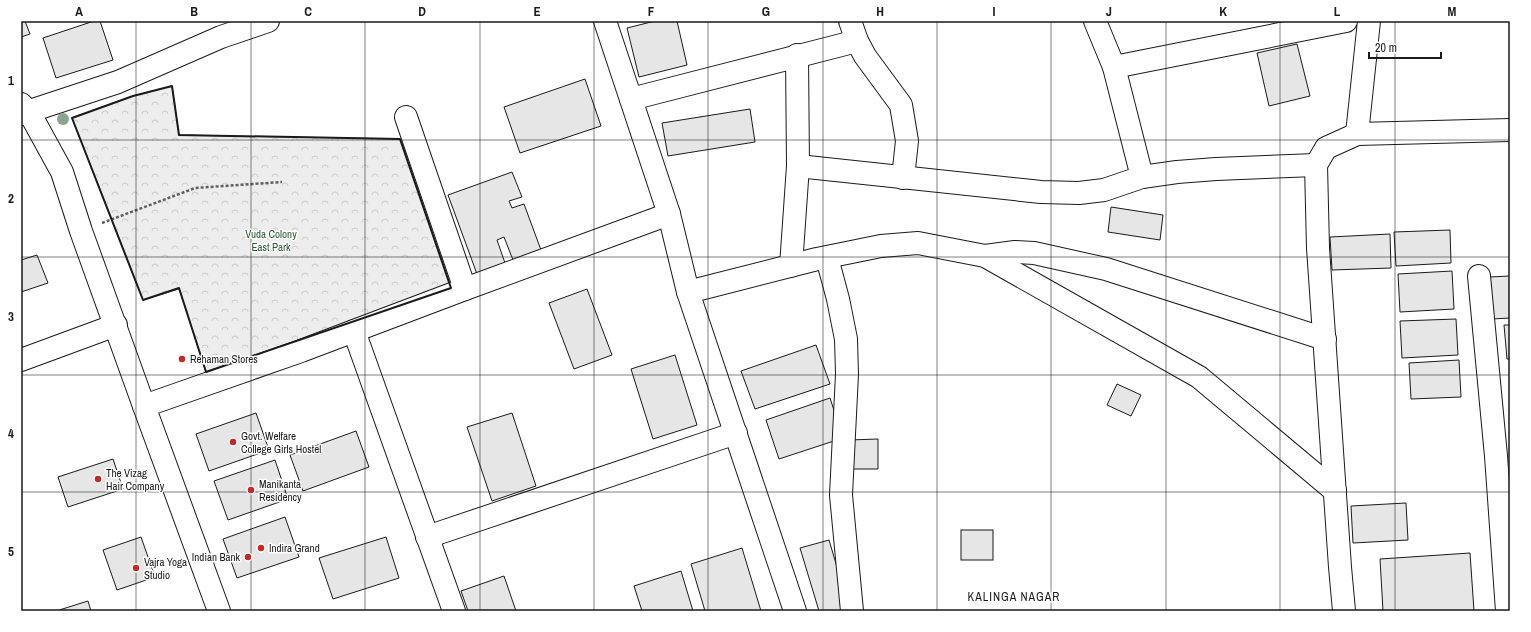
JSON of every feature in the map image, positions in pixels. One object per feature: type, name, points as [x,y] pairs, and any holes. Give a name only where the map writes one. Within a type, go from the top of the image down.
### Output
[{"type":"street","points":[[219,611],[81,231],[62,172],[24,110],[118,82],[221,37],[268,21]]},
{"type":"street","points":[[605,21],[669,214],[688,292],[795,611]]},
{"type":"street","points":[[1095,21],[1114,67],[1142,177]]},
{"type":"street","points":[[1114,67],[1346,21]]},
{"type":"street","points":[[1357,134],[1369,21]]},
{"type":"street","points":[[631,99],[797,55],[854,31],[865,56],[901,105],[907,140],[903,178]]},
{"type":"street","points":[[791,266],[798,166],[797,55]]},
{"type":"street","points":[[406,117],[465,289]]},
{"type":"street","points":[[1344,611],[1318,248],[1316,165],[1326,148],[1357,134],[1510,130]]},
{"type":"street","points":[[798,166],[1041,192],[1079,193],[1104,190],[1142,177],[1216,169],[1316,165]]},
{"type":"street","points":[[144,406],[301,351],[669,214]]},
{"type":"street","points":[[688,292],[791,266],[881,246],[918,243],[985,256],[1199,377],[1335,491]]},
{"type":"street","points":[[985,256],[1015,252],[1034,253],[1106,270],[1325,339]]},
{"type":"street","points":[[827,258],[838,299],[846,339],[847,374],[841,495],[852,611]]},
{"type":"street","points":[[1479,276],[1506,523],[1507,611]]},
{"type":"street","points":[[21,360],[116,326]]},
{"type":"street","points":[[354,331],[454,611]]},
{"type":"street","points":[[428,537],[736,433]]},
{"type":"path","points":[[81,231],[195,188],[282,182]]},
{"type":"green space","name":"Vuda Colony East Park","points":[[172,86],[179,135],[400,139],[451,288],[206,372],[179,289],[143,300],[72,118],[133,96]]},
{"type":"building","points":[[21,21],[25,21],[30,34],[21,37]]},
{"type":"building","points":[[94,21],[100,21],[113,60],[56,78],[43,38]]},
{"type":"building","points":[[655,21],[677,21],[687,65],[639,77],[627,28]]},
{"type":"building","points":[[1297,44],[1310,96],[1269,106],[1257,53]]},
{"type":"building","points":[[585,79],[601,126],[520,153],[504,107]]},
{"type":"building","points":[[750,109],[755,142],[668,156],[662,123]]},
{"type":"building","points":[[512,172],[522,197],[509,201],[512,208],[524,204],[541,250],[513,260],[504,237],[497,240],[505,263],[477,274],[448,195]]},
{"type":"building","points":[[1111,207],[1163,215],[1160,240],[1108,232]]},
{"type":"building","points":[[1450,230],[1451,263],[1396,266],[1394,232]]},
{"type":"building","points":[[1390,234],[1391,268],[1332,270],[1330,237]]},
{"type":"building","points":[[37,255],[48,283],[21,292],[21,260]]},
{"type":"building","points":[[1452,271],[1454,309],[1400,312],[1398,274]]},
{"type":"building","points":[[1510,276],[1510,318],[1492,319],[1489,277]]},
{"type":"building","points":[[587,289],[612,355],[574,369],[549,303]]},
{"type":"building","points":[[1456,319],[1458,355],[1402,358],[1400,321]]},
{"type":"building","points":[[1504,325],[1510,325],[1510,359],[1507,359]]},
{"type":"building","points":[[816,345],[830,384],[755,409],[741,371]]},
{"type":"building","points":[[675,355],[697,425],[653,439],[631,369]]},
{"type":"building","points":[[1459,360],[1461,397],[1411,399],[1409,363]]},
{"type":"building","points":[[1117,384],[1141,395],[1131,416],[1107,405]]},
{"type":"building","points":[[830,398],[843,438],[779,459],[766,420]]},
{"type":"building","name":"Govt. Welfare College Girls Hostel","points":[[256,413],[269,450],[209,471],[196,434]]},
{"type":"building","points":[[512,413],[536,486],[492,501],[467,427]]},
{"type":"building","points":[[356,431],[369,467],[303,491],[290,455]]},
{"type":"building","points":[[878,439],[878,469],[850,469],[849,440]]},
{"type":"building","points":[[113,459],[123,489],[68,507],[58,477]]},
{"type":"building","name":"Manikanta Residency","points":[[275,460],[288,499],[228,520],[214,481]]},
{"type":"building","points":[[1406,503],[1408,540],[1353,543],[1351,506]]},
{"type":"building","name":"Indira Grand","points":[[285,517],[299,557],[237,578],[223,539]]},
{"type":"building","points":[[961,530],[993,530],[993,560],[961,560]]},
{"type":"building","points":[[141,537],[155,577],[117,590],[103,550]]},
{"type":"building","points":[[386,537],[399,578],[333,599],[319,558]]},
{"type":"building","points":[[829,540],[850,611],[819,611],[800,548]]},
{"type":"building","points":[[742,548],[761,611],[705,611],[691,564]]},
{"type":"building","points":[[1470,553],[1474,611],[1383,611],[1380,559]]},
{"type":"building","points":[[681,571],[693,611],[642,611],[634,586]]},
{"type":"building","points":[[504,576],[516,611],[468,611],[461,591]]},
{"type":"building","points":[[88,601],[91,611],[56,611]]},
{"type":"wall","points":[[172,86],[179,135],[400,139],[451,288],[206,372],[179,288],[143,300],[72,118],[133,96],[172,86]]},
{"type":"place","name":"Rehaman Stores","points":[[182,359]]},
{"type":"place","name":"Govt. Welfare College Girls Hostel","points":[[233,442]]},
{"type":"place","name":"The Vizag Hair Company","points":[[98,479]]},
{"type":"place","name":"Manikanta Residency","points":[[251,490]]},
{"type":"place","name":"Indira Grand","points":[[261,548]]},
{"type":"place","name":"Indian Bank","points":[[248,557]]},
{"type":"place","name":"Vajra Yoga Studio","points":[[136,568]]},
{"type":"district","name":"KALINGA NAGAR","points":[[1014,597]]}]
